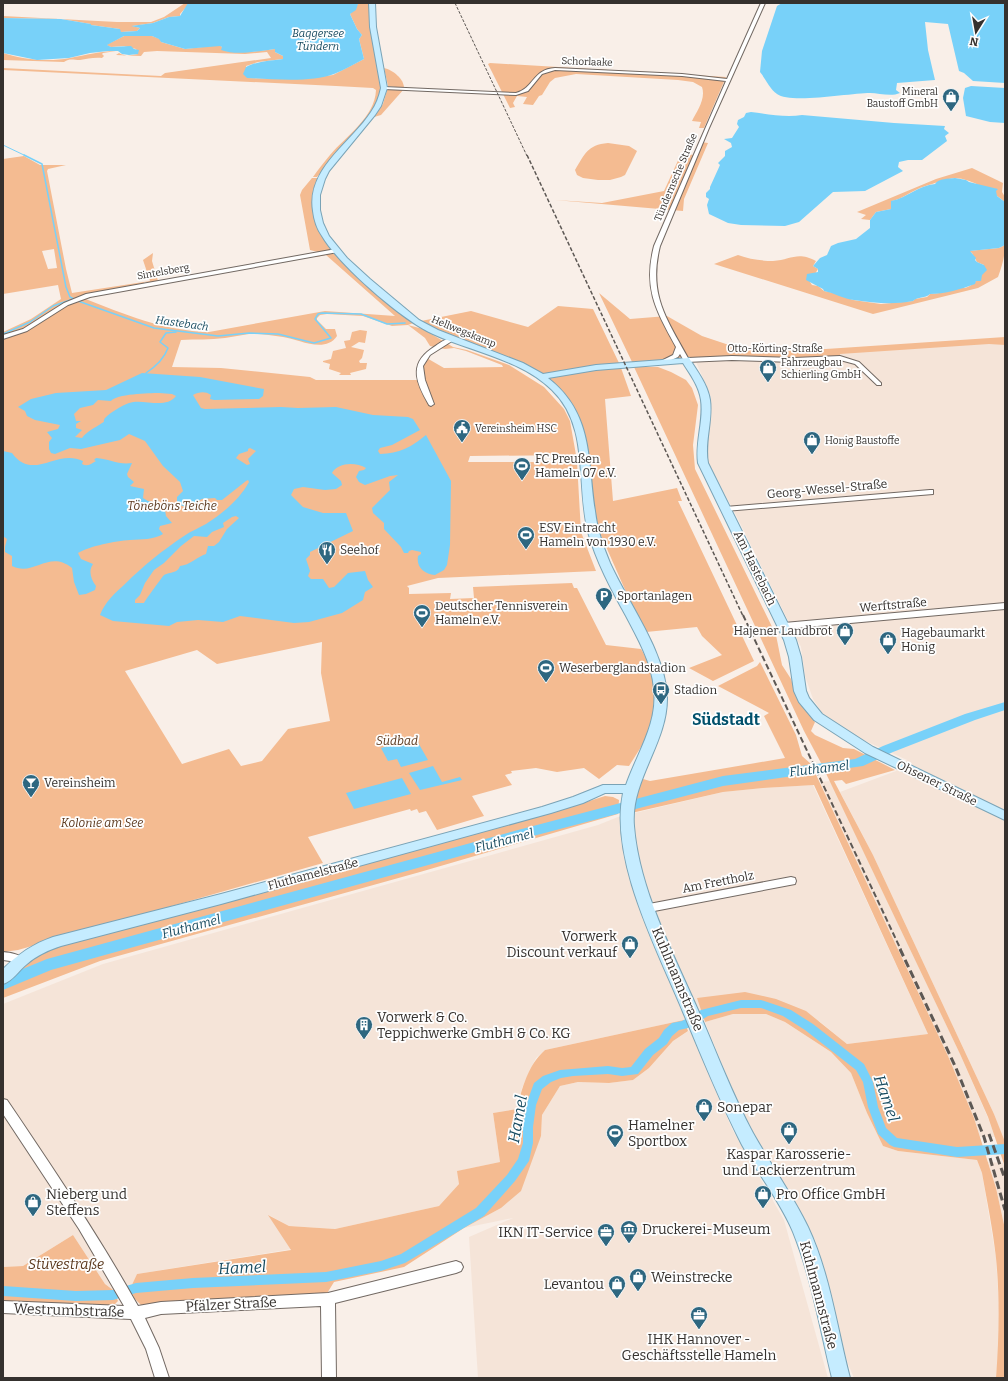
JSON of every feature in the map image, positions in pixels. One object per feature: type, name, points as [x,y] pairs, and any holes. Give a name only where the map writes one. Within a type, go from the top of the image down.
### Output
[{"type":"main road","points":[[372,3],[373,27],[384,88]]},
{"type":"main road","name":"Hellwegskamp","points":[[384,88],[383,97],[377,109],[330,165],[321,178],[315,208],[319,225],[328,241],[348,264],[416,322],[450,340],[502,358],[542,378],[557,388]]},
{"type":"main road","points":[[542,378],[564,372],[601,367],[686,360]]},
{"type":"main road","name":"Am Hastebach","points":[[686,360],[700,386],[706,405],[700,445],[703,463],[790,640],[795,657],[797,680],[803,699],[811,710],[824,722],[869,750]]},
{"type":"main road","points":[[557,388],[556,378],[564,372]]},
{"type":"main road","name":"Kuhlmannstraße","points":[[557,388],[565,397],[577,420],[584,447],[588,504],[593,533],[610,572],[656,663],[660,686],[661,705],[657,725],[630,793],[626,813],[626,825],[630,848],[638,881],[740,1125],[762,1164],[788,1205],[802,1232],[814,1266],[841,1378]]},
{"type":"main road","name":"Ohsener Straße","points":[[869,750],[1005,816]]},
{"type":"main road","name":"Fluthamelstraße","points":[[3,978],[20,961],[40,947],[58,941],[221,899],[546,810],[578,800],[604,789],[613,788],[630,793]]},
{"type":"street","name":"Tündernsche Straße","points":[[686,360],[658,306],[653,291],[652,263],[663,231],[762,3]]},
{"type":"street","name":"Schorlaake","points":[[384,88],[516,94],[526,92],[540,74],[545,71],[558,69],[679,75],[728,80]]},
{"type":"street","name":"Sintelsberg","points":[[3,337],[34,325],[66,304],[98,293],[336,251]]},
{"type":"street","points":[[431,404],[420,380],[418,369],[421,361],[429,353],[450,340]]},
{"type":"street","points":[[662,362],[676,356],[678,346]]},
{"type":"street","name":"Otto-Körting-Straße","points":[[686,360],[732,358],[794,360],[840,358],[857,363],[879,384]]},
{"type":"street","name":"Georg-Wessel-Straße","points":[[725,508],[930,492]]},
{"type":"street","name":"Werftstraße","points":[[784,626],[1005,606]]},
{"type":"street","name":"Am Frettholz","points":[[648,908],[791,882]]},
{"type":"street","points":[[3,956],[12,957],[20,961]]},
{"type":"street","points":[[3,1104],[98,1249],[125,1295],[154,1350],[162,1378]]},
{"type":"street","name":"Pfälzer Straße","points":[[134,1313],[161,1308],[328,1299],[456,1267]]},
{"type":"street","points":[[328,1299],[329,1378]]},
{"type":"street","name":"Westrumbstraße","points":[[3,1307],[134,1313]]},
{"type":"shaded area","points":[[1005,340],[1004,1142],[994,1114],[873,855],[840,792],[896,771],[907,760],[859,738],[824,716],[813,699],[805,676],[801,647],[737,517],[708,462],[704,445],[708,430],[711,397],[694,357]]},
{"type":"shaded area","points":[[830,781],[960,1054],[995,1137],[980,1137],[974,1118],[948,1056],[820,782]]},
{"type":"shaded area","points":[[813,785],[928,1034],[847,1044],[819,1021],[698,998],[701,1010],[684,1020],[545,1050],[536,1058],[530,1070],[522,1088],[517,1109],[493,1113],[500,1162],[458,1171],[459,1184],[439,1206],[335,1229],[289,1226],[269,1215],[292,1249],[137,1274],[130,1289],[113,1290],[105,1284],[73,1235],[23,1266],[3,1267],[3,1004],[103,964],[598,825],[618,817],[723,792]]},
{"type":"shaded area","points":[[733,1014],[766,1014],[785,1022],[831,1052],[851,1073],[867,1113],[883,1146],[898,1151],[977,1160],[982,1173],[996,1258],[999,1306],[999,1345],[996,1378],[854,1378],[848,1364],[816,1242],[744,1118],[705,1022]]},
{"type":"shaded area","points":[[690,1030],[732,1129],[784,1220],[828,1378],[478,1378],[469,1237],[513,1218],[464,1228],[501,1208],[541,1136],[542,1115],[560,1086],[578,1082],[609,1083],[633,1080],[649,1068],[673,1041]]},
{"type":"shaded area","points":[[988,1162],[1003,1163],[1005,1167],[1005,1229],[996,1188]]},
{"type":"green space","points":[[185,3],[188,3],[180,16],[169,17],[153,23],[132,26],[140,28],[137,31],[121,32],[119,31],[120,29],[61,19],[151,22],[164,17]]},
{"type":"green space","points":[[356,3],[372,3],[383,97],[361,129],[317,177],[313,177],[330,155],[359,126],[371,109],[376,90],[373,88],[3,70],[3,68],[161,76],[165,73],[271,58],[267,52],[245,54],[157,51],[144,52],[141,56],[116,55],[119,53],[126,55],[138,54],[136,49],[124,46],[111,47],[106,45],[124,36],[152,36],[160,39],[161,42],[185,49],[220,45],[225,51],[249,52],[275,49],[275,52],[283,56],[283,59],[258,62],[246,66],[247,78],[303,79],[333,75],[364,59],[359,39],[362,35],[357,29],[350,14],[358,4]]},
{"type":"green space","points":[[3,16],[60,19],[3,18]]},
{"type":"green space","points":[[116,51],[103,53],[102,54],[104,56],[102,58],[70,60],[64,62],[3,60],[3,53],[28,59],[54,60],[99,52]]},
{"type":"green space","points":[[488,64],[726,77],[704,128],[699,128],[701,122],[692,121],[702,100],[703,91],[702,87],[693,82],[576,74],[555,78],[550,82],[542,95],[539,96],[533,105],[523,104],[527,97],[517,96],[513,103],[515,107],[510,108]]},
{"type":"green space","points":[[384,68],[400,78],[404,88],[388,86]]},
{"type":"green space","points":[[404,89],[381,115],[374,117],[383,104],[387,90]]},
{"type":"green space","points":[[701,142],[708,143],[684,199],[683,211],[555,200],[602,203],[664,191],[681,154],[695,155]]},
{"type":"green space","points":[[608,143],[629,146],[637,151],[625,175],[610,180],[598,180],[583,178],[577,175],[575,170],[587,151],[595,146]]},
{"type":"green space","points":[[24,156],[40,165],[66,165],[48,169],[47,171],[72,293],[150,281],[143,260],[153,253],[152,261],[158,281],[150,283],[145,282],[142,284],[87,295],[23,329],[3,336],[3,332],[31,319],[61,299],[58,285],[3,294],[3,159]],"holes":[[[54,249],[57,268],[48,269],[42,251]]]},
{"type":"green space","points":[[972,168],[1003,183],[1002,192],[1005,197],[1005,202],[975,183],[955,178],[920,188],[892,201],[891,209],[876,212],[870,220],[861,219],[866,215],[857,212],[936,179]]},
{"type":"green space","points":[[312,178],[321,178],[315,208],[328,241],[416,322],[408,325],[423,329],[453,347],[467,350],[509,365],[544,387],[564,409],[570,421],[576,455],[470,456],[468,462],[577,462],[581,532],[596,571],[438,578],[407,586],[409,588],[409,594],[451,593],[450,599],[474,598],[473,587],[572,583],[574,588],[577,588],[606,645],[641,649],[651,666],[656,696],[651,725],[646,739],[629,766],[617,765],[599,779],[584,768],[557,772],[536,768],[511,771],[512,773],[505,775],[512,785],[472,796],[484,816],[437,830],[426,811],[419,813],[417,809],[411,811],[410,809],[308,837],[323,863],[18,950],[3,952],[3,338],[35,326],[65,306],[83,298],[144,321],[176,329],[209,332],[325,311],[395,316],[326,255],[316,257],[315,256],[322,253],[310,250],[300,195],[302,190]],"holes":[[[327,314],[363,316],[392,326],[408,325],[425,338],[430,346],[445,349],[454,348],[466,351],[502,365],[503,367],[444,368],[425,357],[418,373],[420,380],[316,380],[310,377],[221,368],[172,367],[181,340],[219,339],[257,334],[283,337],[311,344],[326,344],[337,336],[335,329],[326,329],[317,320],[320,315]],[[322,642],[321,673],[330,721],[288,729],[262,761],[241,766],[229,749],[182,764],[125,671],[197,650],[217,664]]]},
{"type":"green space","points":[[1005,245],[1003,261],[998,277],[978,288],[873,314],[714,264],[738,255],[751,259],[769,261],[799,256],[809,258],[816,261],[813,266],[818,269],[810,282],[812,285],[818,286],[824,291],[853,300],[881,304],[913,301],[915,299],[927,297],[930,294],[969,287],[978,279],[984,265],[977,262],[972,253],[969,251],[999,248]]},
{"type":"green space","points":[[599,293],[630,319],[667,316],[702,336],[732,346],[754,349],[796,351],[1005,337],[1005,345],[989,344],[840,354],[840,358],[686,360],[633,364]]},
{"type":"green space","points":[[558,306],[593,309],[620,365],[631,396],[605,399],[613,501],[677,488],[682,501],[678,501],[754,661],[713,681],[689,668],[722,655],[702,636],[697,627],[646,632],[634,610],[600,533],[593,533],[578,419],[543,377],[416,322],[471,311],[528,327]]},
{"type":"green space","points":[[360,330],[367,331],[365,343],[359,342],[351,347],[364,350],[362,358],[359,361],[360,363],[367,363],[366,369],[350,373],[351,375],[339,375],[341,373],[329,369],[330,364],[323,361],[331,359],[333,351],[346,348],[344,341],[350,340],[352,332]]},
{"type":"green space","points":[[634,367],[658,367],[686,380],[692,388],[698,405],[693,445],[695,469],[776,635],[782,665],[791,679],[797,697],[815,722],[811,731],[815,735],[843,748],[854,749],[895,770],[846,784],[842,780],[834,781],[873,855],[994,1114],[1005,1142],[1005,1167],[988,1117],[960,1054],[821,763],[804,731]]},
{"type":"green space","points":[[760,662],[796,735],[802,756],[811,764],[948,1056],[974,1118],[996,1188],[1005,1229],[1005,1378],[996,1378],[999,1318],[996,1258],[992,1226],[982,1173],[977,1160],[898,1151],[883,1146],[867,1113],[851,1073],[831,1052],[785,1022],[766,1014],[733,1014],[705,1022],[697,998],[745,992],[776,999],[806,1011],[847,1044],[928,1034],[814,785],[723,792],[627,814],[636,777],[650,781],[785,758],[764,716],[769,713],[718,686],[757,666]]},
{"type":"green space","points":[[605,796],[613,797],[619,800],[618,814],[420,872],[100,961],[3,998],[3,987],[28,960],[43,951],[574,806]]},
{"type":"green space","points":[[684,1020],[688,1031],[673,1041],[649,1068],[633,1080],[609,1083],[578,1082],[560,1086],[542,1115],[541,1136],[521,1191],[501,1208],[464,1228],[404,1267],[334,1282],[326,1295],[151,1306],[141,1305],[135,1299],[130,1289],[137,1274],[291,1250],[268,1215],[289,1226],[335,1229],[439,1206],[459,1184],[457,1171],[500,1162],[493,1113],[517,1109],[526,1077],[534,1063],[545,1050]]},
{"type":"green space","name":"Stüvestraße","points":[[73,1235],[105,1284],[113,1290],[118,1301],[111,1308],[3,1303],[3,1267],[23,1266]]},
{"type":"water","name":"Baggersee Tündern","points":[[188,3],[358,4],[356,10],[350,14],[357,29],[362,35],[359,39],[364,59],[325,77],[291,80],[247,78],[243,74],[246,67],[250,65],[283,59],[283,56],[275,52],[275,49],[234,53],[221,50],[222,47],[220,46],[185,49],[161,42],[159,39],[152,36],[124,36],[107,45],[111,47],[131,46],[134,49],[139,50],[138,54],[129,55],[122,54],[118,51],[108,51],[90,53],[69,58],[37,60],[3,53],[3,18],[61,19],[120,29],[121,32],[137,31],[140,28],[131,26],[153,23],[169,17],[180,16]]},
{"type":"water","points":[[782,3],[1005,3],[1005,83],[973,81],[964,73],[959,71],[948,24],[925,22],[928,50],[935,80],[897,83],[896,90],[900,93],[893,95],[861,93],[807,98],[784,97],[774,92],[760,72],[762,51],[777,6]]},
{"type":"water","points":[[971,86],[1005,88],[1005,123],[990,122],[966,116],[963,98],[965,88]]},
{"type":"water","points":[[751,112],[783,116],[802,115],[945,126],[944,129],[949,133],[945,136],[947,141],[922,160],[908,160],[899,162],[898,167],[903,171],[865,191],[833,192],[799,222],[785,226],[741,225],[728,223],[709,214],[707,205],[709,199],[706,197],[706,193],[710,189],[720,165],[718,163],[725,156],[725,151],[732,147],[731,143],[724,139],[732,138],[739,127],[737,124],[738,120],[744,117],[746,113]]},
{"type":"water","points":[[955,178],[998,189],[996,191],[997,196],[1005,202],[1005,245],[999,248],[970,251],[976,258],[975,260],[984,265],[987,270],[982,275],[981,281],[976,281],[975,284],[953,291],[930,294],[917,298],[913,301],[884,303],[846,298],[824,291],[806,280],[807,274],[818,272],[818,269],[813,266],[820,258],[827,255],[831,246],[856,239],[870,228],[870,220],[876,212],[891,209],[891,201],[929,185],[935,184],[941,180]]},
{"type":"water","name":"Töneböns Teiche","points":[[142,373],[200,377],[264,389],[263,396],[259,399],[214,400],[210,399],[211,395],[204,392],[193,395],[201,408],[205,409],[336,407],[373,415],[408,417],[413,419],[420,430],[392,445],[380,448],[378,451],[380,454],[399,451],[410,446],[426,435],[451,481],[450,545],[447,565],[444,570],[435,575],[424,571],[418,563],[418,556],[421,552],[412,550],[408,553],[404,553],[401,547],[384,529],[384,523],[373,513],[372,508],[390,490],[389,482],[398,475],[390,476],[365,485],[359,482],[356,477],[359,471],[366,468],[348,464],[338,467],[332,473],[341,481],[342,485],[336,489],[325,490],[303,487],[294,489],[291,495],[303,507],[323,513],[346,513],[353,531],[310,552],[310,555],[306,559],[310,571],[308,576],[311,579],[323,579],[329,588],[334,587],[348,573],[365,571],[368,580],[373,587],[365,592],[363,600],[342,613],[309,622],[294,623],[240,616],[223,622],[198,620],[177,622],[169,626],[113,621],[100,615],[111,598],[153,558],[176,541],[206,524],[224,511],[240,495],[249,482],[248,480],[246,481],[222,500],[217,500],[215,498],[202,499],[196,502],[193,506],[183,506],[177,503],[177,497],[183,491],[180,482],[163,466],[145,441],[129,434],[120,440],[81,449],[70,448],[55,454],[51,453],[49,449],[49,442],[52,438],[47,432],[58,429],[60,425],[35,420],[27,416],[25,411],[18,407],[31,399],[56,393],[106,390]],"holes":[[[159,393],[172,394],[176,396],[166,402],[135,402],[119,407],[105,418],[104,422],[89,431],[82,438],[75,437],[82,430],[76,428],[76,424],[81,421],[76,421],[74,414],[80,408],[93,405],[98,400],[111,401],[126,395]],[[250,448],[256,451],[248,459],[250,464],[247,465],[236,458],[239,454],[248,451]],[[236,516],[239,518],[227,529],[219,542],[214,546],[208,546],[206,554],[180,566],[176,571],[164,575],[144,603],[135,603],[135,600],[140,595],[145,583],[154,570],[164,563],[181,546],[194,536],[207,537],[212,532],[224,527],[223,523]]]},
{"type":"water","name":"Töneböns Teiche","points":[[3,451],[12,453],[20,461],[28,465],[37,465],[64,458],[73,458],[83,461],[82,464],[86,465],[96,461],[94,460],[96,458],[122,463],[132,463],[127,474],[128,477],[134,482],[130,486],[144,489],[143,498],[148,501],[164,504],[166,516],[172,523],[160,526],[159,529],[163,534],[155,537],[110,543],[89,548],[78,553],[81,559],[93,564],[91,567],[91,575],[96,586],[95,590],[79,595],[74,582],[72,568],[64,563],[56,561],[27,568],[12,566],[12,556],[5,552],[7,539],[3,536]]},
{"type":"water","points":[[416,739],[428,760],[401,767],[397,759],[388,761],[381,748]]},
{"type":"water","points":[[433,766],[442,782],[460,777],[462,780],[420,790],[409,773]]},
{"type":"water","points":[[402,778],[411,794],[354,809],[346,793]]},
{"type":"waterway","name":"Hastebach","points":[[3,145],[26,156]]},
{"type":"waterway","name":"Hastebach","points":[[26,156],[42,164],[66,287],[70,297],[78,301],[154,328],[218,336],[249,333],[278,334],[314,343],[331,338],[315,319],[318,314],[322,313],[361,314],[387,324],[405,323]]},
{"type":"waterway","points":[[3,334],[30,322],[53,306],[73,299]]},
{"type":"waterway","points":[[146,373],[164,356],[168,348],[160,342],[166,333],[176,332]]},
{"type":"waterway","name":"Fluthamel","points":[[3,984],[47,965],[518,835],[723,781],[858,763],[888,749],[970,717],[1005,706]]},
{"type":"waterway","name":"Hamel","points":[[3,1291],[76,1296],[113,1295],[136,1288],[193,1283],[326,1277],[381,1266],[405,1258],[480,1212],[511,1178],[523,1161],[528,1143],[528,1127],[531,1105],[538,1086],[547,1079],[560,1074],[573,1072],[608,1070],[622,1072],[634,1071],[649,1052],[663,1041],[668,1033],[676,1026],[684,1025],[705,1013],[741,1004],[761,1004],[787,1013],[809,1027],[860,1067],[868,1082],[873,1107],[882,1131],[894,1142],[957,1152],[1005,1149]]},
{"type":"railway","points":[[455,3],[527,156]]},
{"type":"railway","points":[[527,155],[743,616]]},
{"type":"railway","points":[[743,615],[901,950]]},
{"type":"railway","points":[[900,949],[956,1068],[984,1137],[1005,1210]]},
{"type":"railway","points":[[989,1134],[1005,1179]]},
{"type":"place","name":"Mineral Baustoff GmbH","points":[[951,112]]},
{"type":"place","name":"Fahrzeugbau Schierling GmbH","points":[[768,383]]},
{"type":"place","name":"Vereinsheim HSC","points":[[462,443]]},
{"type":"place","name":"Honig Baustoffe","points":[[812,455]]},
{"type":"place","name":"FC Preußen Hameln 07 e.V.","points":[[522,481]]},
{"type":"place","name":"ESV Eintracht Hameln von 1930 e.V.","points":[[526,550]]},
{"type":"place","name":"Seehof","points":[[327,565]]},
{"type":"place","name":"Sportanlagen","points":[[604,611]]},
{"type":"place","name":"Deutscher Tennisverein Hameln e.V.","points":[[422,628]]},
{"type":"place","name":"Hajener Landbrot","points":[[845,646]]},
{"type":"place","name":"Hagebaumarkt Honig","points":[[888,655]]},
{"type":"place","name":"Weserberglandstadion","points":[[546,683]]},
{"type":"place","name":"Stadion","points":[[661,705]]},
{"type":"place","name":"Vereinsheim","points":[[31,798]]},
{"type":"place","name":"Vorwerk Discount verkauf","points":[[630,959]]},
{"type":"place","name":"Vorwerk & Co. Teppichwerke GmbH & Co. KG","points":[[364,1040]]},
{"type":"place","name":"Sonepar","points":[[704,1122]]},
{"type":"place","name":"Kaspar Karosserie- und Lackierzentrum","points":[[789,1145]]},
{"type":"place","name":"Hamelner Sportbox","points":[[615,1148]]},
{"type":"place","name":"Pro Office GmbH","points":[[763,1209]]},
{"type":"place","name":"Nieberg und Steffens","points":[[33,1217]]},
{"type":"place","name":"Druckerei-Museum","points":[[629,1244]]},
{"type":"place","name":"IKN IT-Service","points":[[606,1247]]},
{"type":"place","name":"Weinstrecke","points":[[638,1292]]},
{"type":"place","name":"Levantou","points":[[617,1299]]},
{"type":"place","name":"IHK Hannover - Geschäftsstelle Hameln","points":[[699,1330]]},
{"type":"district","name":"Südstadt","points":[[726,719]]},
{"type":"park label","name":"Südbad","points":[[397,741]]},
{"type":"park label","name":"Kolonie am See","points":[[102,823]]}]
